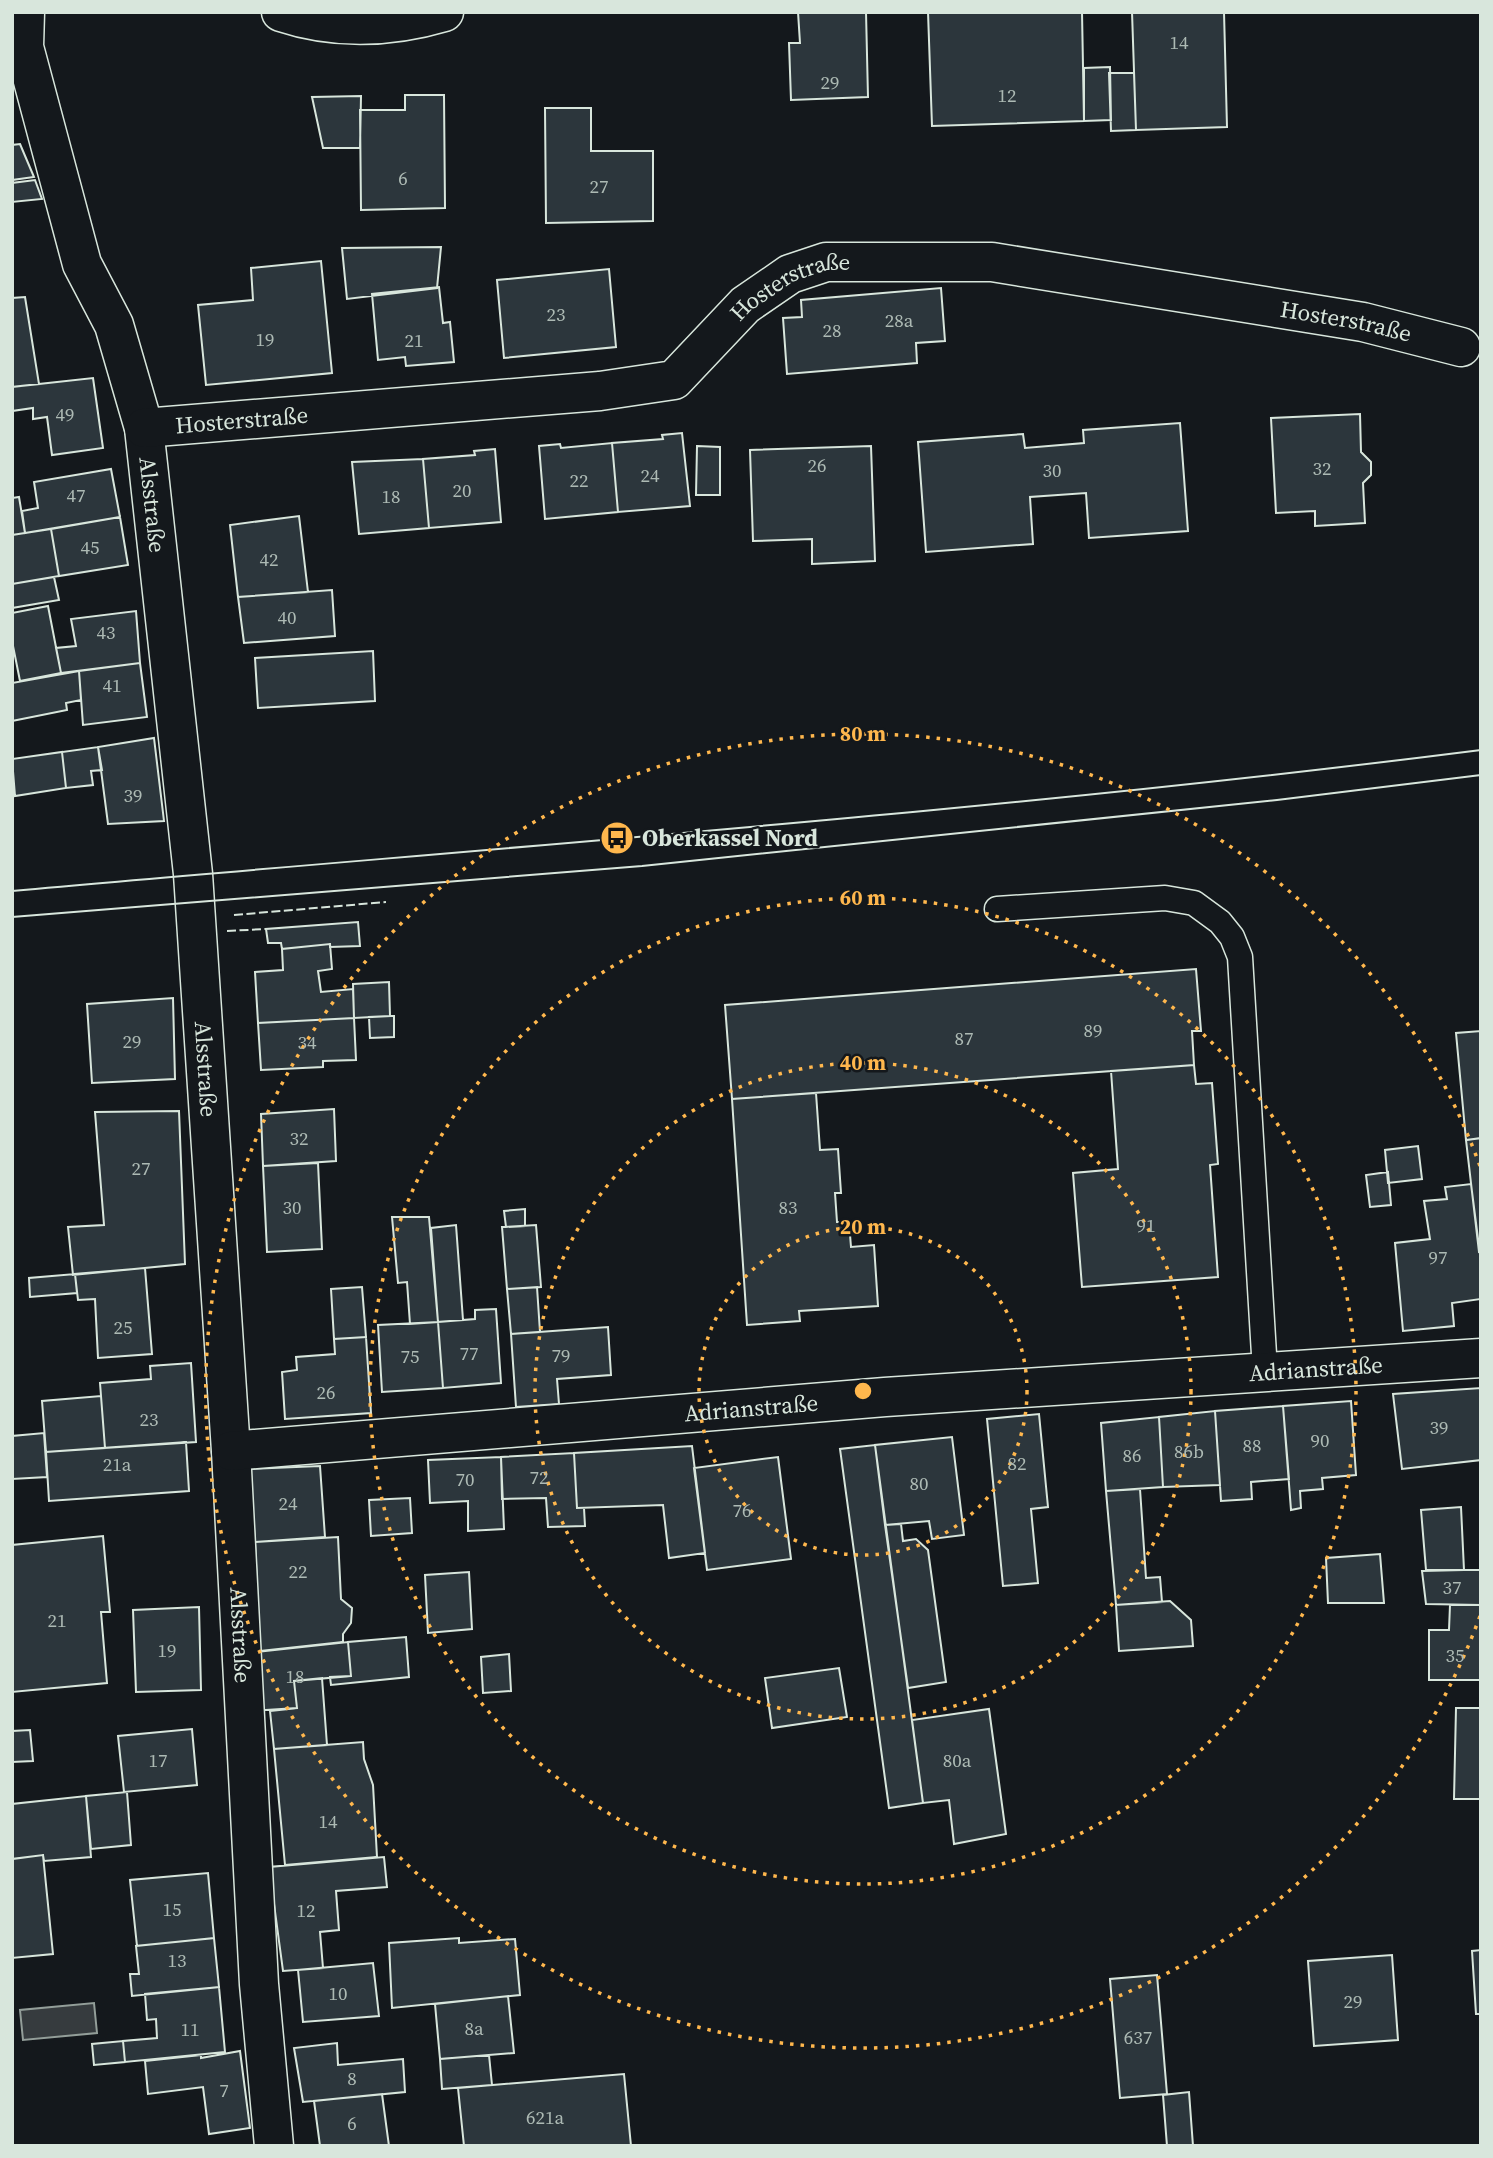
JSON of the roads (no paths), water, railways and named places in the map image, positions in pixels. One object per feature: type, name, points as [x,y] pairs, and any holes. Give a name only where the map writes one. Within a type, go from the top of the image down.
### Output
[{"type":"street","name":"Alsstraße","points":[[25,12],[24,47],[82,264],[114,325],[144,428],[193,874],[231,1451],[260,1984],[274,2146]]},
{"type":"street","points":[[281,12],[315,23],[404,24],[444,12]]},
{"type":"street","name":"Hosterstraße","points":[[144,428],[600,391],[674,380],[745,305],[790,274],[826,262],[992,262],[1363,322],[1461,347]]},
{"type":"street","name":"Adrianstraße","points":[[231,1451],[885,1397],[1481,1358]]},
{"type":"lane","points":[[997,908],[1165,898],[1194,903],[1220,922],[1233,937],[1240,957],[1265,1371]]},
{"type":"tram line","points":[[12,891],[931,810],[1481,750]]},
{"type":"tram line","points":[[12,917],[642,866],[1277,800],[1481,775]]},
{"type":"place","name":"Oberkassel Nord","points":[[617,838]]}]
